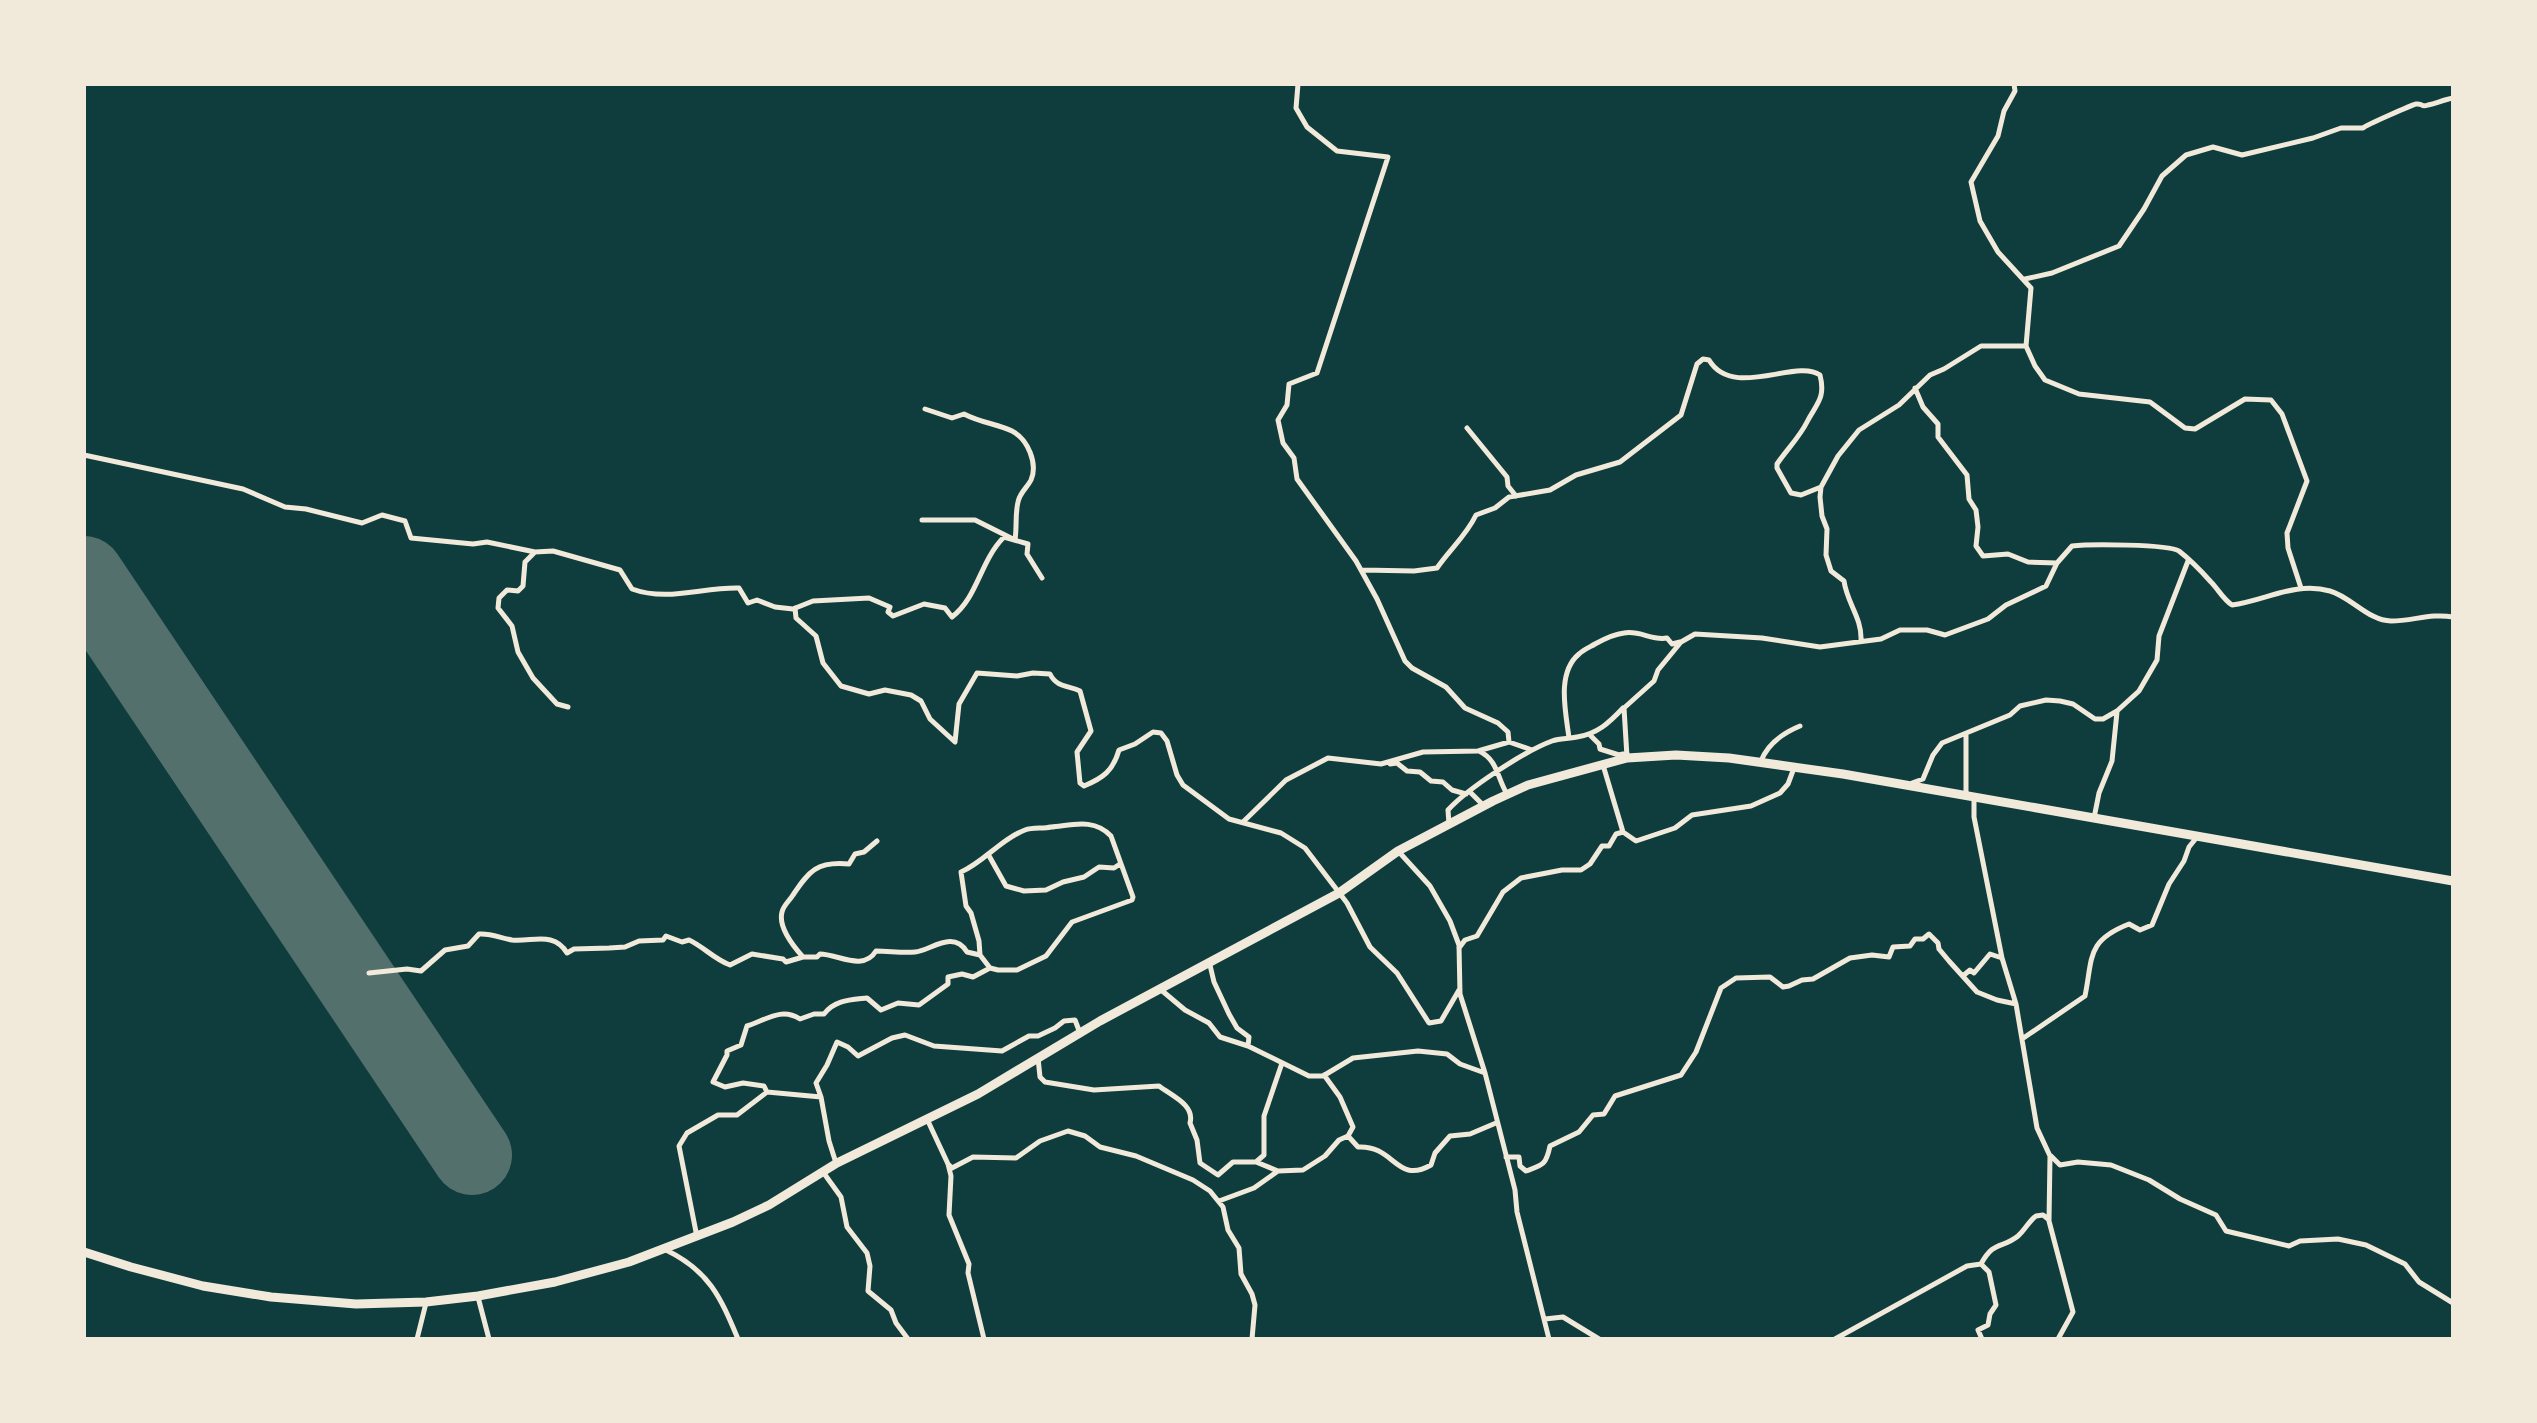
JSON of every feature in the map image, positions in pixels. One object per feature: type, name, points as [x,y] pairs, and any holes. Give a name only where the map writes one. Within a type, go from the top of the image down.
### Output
[{"type":"main road","points":[[84,1252],[167,1277],[271,1297],[356,1304],[426,1302],[478,1296],[567,1279],[665,1250],[769,1205],[837,1163],[978,1094],[1209,960],[1339,893],[1398,851],[1484,806],[1528,785],[1627,756],[1676,755],[1761,762],[2453,881]]},
{"type":"street","points":[[1298,84],[1296,108],[1307,127],[1337,151],[1388,157],[1317,373],[1289,384],[1287,405],[1278,420],[1283,443],[1294,458],[1297,479],[1361,570],[1405,661],[1446,687],[1465,708],[1503,726],[1508,732],[1509,742]]},
{"type":"street","points":[[2014,84],[2015,91],[2004,111],[1998,136],[1971,182],[1980,221],[1998,252],[2031,288],[2026,346],[2035,366],[2045,380],[2079,394],[2150,402],[2185,428],[2195,429],[2245,399],[2271,400],[2277,404],[2307,481],[2287,533],[2288,548],[2301,588]]},
{"type":"street","points":[[2025,279],[2052,273],[2119,246],[2162,176],[2186,155],[2213,147],[2242,155],[2254,153],[2341,128],[2363,128],[2369,122],[2398,113],[2411,105],[2430,105],[2436,100],[2453,98]]},
{"type":"street","points":[[1861,640],[1862,623],[1847,598],[1844,581],[1831,571],[1826,555],[1827,529],[1822,516],[1821,487],[1838,456],[1859,430],[1899,405],[1930,375],[1981,346],[2026,346]]},
{"type":"street","points":[[1361,570],[1437,568],[1463,538],[1476,515],[1516,496],[1550,490],[1576,475],[1608,467],[1629,456],[1681,415],[1695,369],[1703,359],[1732,376],[1760,378],[1807,370],[1820,375],[1821,401],[1777,468],[1791,493],[1801,495],[1821,487]]},
{"type":"street","points":[[1915,388],[1923,407],[1938,424],[1938,437],[1967,475],[1969,499],[1976,510],[1976,546],[1983,556],[2008,554],[2028,562],[2057,563]]},
{"type":"street","points":[[925,409],[952,418],[964,414],[982,424],[1014,432],[1024,443],[1034,465],[1030,481],[1021,492],[1017,505],[1015,540]]},
{"type":"street","points":[[1467,428],[1507,477],[1508,486],[1516,496]]},
{"type":"street","points":[[84,455],[243,489],[285,507],[362,523],[382,515],[405,521],[411,538],[473,544],[487,542],[535,552],[553,551],[620,570],[632,589],[649,595],[687,594],[720,587],[739,588],[748,603],[757,600],[775,607],[795,608],[813,601],[869,598],[890,607],[888,612],[893,616],[924,604],[945,608],[952,617],[968,602],[972,586],[985,567],[989,554],[1004,537],[1028,544],[1027,554],[1042,578]]},
{"type":"street","points":[[922,520],[975,520],[1015,540]]},
{"type":"street","points":[[1569,738],[1564,702],[1566,677],[1577,655],[1606,638],[1638,632],[1656,640],[1667,638],[1672,644],[1695,634],[1762,638],[1820,647],[1881,639],[1900,630],[1927,630],[1945,635],[1988,619],[2006,605],[2046,586],[2057,563],[2072,546],[2095,543],[2174,549],[2232,605],[2301,588],[2332,591],[2373,615],[2390,621],[2432,615],[2453,617]]},
{"type":"street","points":[[535,552],[525,562],[523,586],[518,591],[507,590],[499,598],[498,608],[512,626],[518,652],[533,678],[557,704],[568,707]]},
{"type":"street","points":[[1907,785],[1923,779],[1942,743],[2010,715],[2020,706],[2046,700],[2073,704],[2095,719],[2103,719],[2117,711],[2139,691],[2157,660],[2159,636],[2188,561]]},
{"type":"street","points":[[795,608],[796,618],[816,636],[823,663],[841,686],[869,694],[885,690],[911,695],[921,701],[930,719],[955,742],[959,704],[977,673],[1017,676],[1050,674],[1054,683],[1080,691],[1091,731],[1077,752],[1080,783],[1084,786],[1102,779],[1109,772],[1119,750],[1153,732],[1161,733],[1167,741],[1183,785],[1229,819],[1281,833],[1305,848],[1339,893],[1370,947],[1397,973],[1429,1023],[1441,1021],[1459,990]]},
{"type":"street","points":[[1449,824],[1448,810],[1532,750],[1549,741],[1590,735],[1604,728],[1654,681],[1658,670],[1681,642]]},
{"type":"street","points":[[1590,735],[1607,753],[1627,756],[1624,708]]},
{"type":"street","points":[[2093,818],[2112,761],[2117,711]]},
{"type":"street","points":[[1761,762],[1764,754],[1784,733],[1800,726]]},
{"type":"street","points":[[1966,734],[1970,796],[2002,958],[2016,1004],[2037,1128],[2050,1156],[2060,1165],[2078,1162],[2111,1165],[2149,1180],[2180,1199],[2216,1215],[2226,1231],[2247,1237],[2289,1246],[2300,1241],[2338,1239],[2374,1248],[2405,1264],[2419,1282],[2453,1303]]},
{"type":"street","points":[[1381,764],[1423,752],[1478,751],[1509,742],[1532,750]]},
{"type":"street","points":[[1478,751],[1488,756],[1499,771],[1500,782],[1507,795]]},
{"type":"street","points":[[1243,822],[1286,780],[1328,758],[1397,763],[1407,771],[1420,772],[1431,781],[1436,779],[1452,790],[1468,793],[1484,806]]},
{"type":"street","points":[[1603,764],[1623,832],[1636,841],[1675,828],[1692,815],[1751,806],[1780,793],[1788,784],[1794,767]]},
{"type":"street","points":[[1083,822],[1104,829],[1111,836],[1133,897],[1072,922],[1046,956],[1028,965],[1017,970],[990,968],[980,955],[979,941],[966,906],[961,872],[977,865],[988,854],[1026,830],[1083,822]]},
{"type":"street","points":[[1459,948],[1465,940],[1477,936],[1503,892],[1521,878],[1562,870],[1581,870],[1590,864],[1602,846],[1609,846],[1616,834],[1623,832]]},
{"type":"street","points":[[2022,1039],[2085,996],[2089,961],[2095,947],[2105,937],[2129,924],[2140,930],[2152,925],[2169,884],[2197,836]]},
{"type":"street","points":[[803,957],[790,940],[782,912],[805,875],[815,867],[849,864],[855,854],[864,852],[877,841]]},
{"type":"street","points":[[1398,851],[1430,886],[1450,921],[1459,948],[1459,990],[1485,1073],[1549,1339]]},
{"type":"street","points":[[988,854],[1006,886],[1024,891],[1046,890],[1084,877],[1099,867],[1114,868],[1120,864]]},
{"type":"street","points":[[369,973],[407,969],[421,971],[445,950],[468,946],[479,934],[490,933],[513,940],[553,940],[561,943],[567,953],[574,949],[625,947],[639,941],[663,940],[666,936],[682,942],[689,940],[730,965],[752,954],[786,962],[828,954],[837,959],[863,961],[873,957],[876,951],[918,952],[940,943],[961,944],[967,952],[980,955]]},
{"type":"street","points":[[1506,1157],[1519,1157],[1520,1166],[1526,1171],[1541,1167],[1550,1146],[1579,1132],[1593,1115],[1604,1114],[1615,1096],[1681,1075],[1696,1052],[1721,988],[1736,978],[1770,977],[1783,987],[1789,986],[1813,979],[1850,958],[1872,955],[1889,957],[1893,947],[1910,946],[1915,939],[1923,939],[1929,934],[1977,992],[2016,1004]]},
{"type":"street","points":[[1964,975],[1970,970],[1974,973],[1990,954],[2002,958]]},
{"type":"street","points":[[1209,960],[1218,991],[1237,1028],[1249,1037],[1248,1046]]},
{"type":"street","points":[[767,1092],[764,1086],[743,1083],[725,1087],[713,1082],[727,1051],[741,1045],[747,1026],[774,1014],[795,1015],[800,1019],[824,1014],[831,1005],[852,999],[867,998],[881,1010],[898,1003],[919,1005],[948,984],[948,977],[962,974],[973,977],[990,968]]},
{"type":"street","points":[[1159,988],[1185,1010],[1209,1023],[1220,1037],[1248,1046],[1309,1076],[1324,1075],[1353,1058],[1418,1051],[1447,1054],[1460,1064],[1485,1073]]},
{"type":"street","points":[[837,1163],[816,1083],[837,1042],[858,1056],[892,1038],[905,1035],[934,1046],[1002,1051],[1064,1021],[1075,1020],[1080,1033]]},
{"type":"street","points":[[1038,1058],[1040,1077],[1045,1082],[1094,1090],[1159,1086],[1190,1109],[1193,1117],[1190,1123],[1197,1140],[1200,1163],[1215,1175],[1237,1161],[1256,1162],[1278,1171],[1303,1170],[1348,1136],[1353,1127],[1340,1097],[1324,1075]]},
{"type":"street","points":[[1256,1162],[1264,1155],[1264,1116],[1282,1063]]},
{"type":"street","points":[[697,1237],[679,1146],[687,1133],[718,1115],[737,1115],[767,1092],[821,1097]]},
{"type":"street","points":[[927,1119],[948,1164],[951,1176],[949,1215],[969,1264],[968,1273],[984,1339]]},
{"type":"street","points":[[1348,1136],[1358,1147],[1379,1149],[1401,1168],[1414,1173],[1431,1165],[1435,1153],[1450,1136],[1470,1134],[1496,1123]]},
{"type":"street","points":[[948,1164],[952,1168],[973,1157],[1016,1158],[1046,1137],[1073,1131],[1100,1147],[1136,1156],[1204,1186],[1224,1209],[1228,1230],[1239,1248],[1241,1274],[1253,1298],[1252,1339]]},
{"type":"street","points":[[2050,1156],[2049,1221],[2073,1312],[2058,1339]]},
{"type":"street","points":[[1219,1201],[1254,1188],[1278,1171]]},
{"type":"street","points":[[823,1172],[843,1201],[847,1227],[867,1253],[870,1266],[868,1291],[891,1310],[908,1339]]},
{"type":"street","points":[[1981,1264],[1989,1251],[2018,1236],[2033,1217],[2041,1214],[2049,1221]]},
{"type":"street","points":[[665,1250],[687,1260],[702,1274],[720,1298],[738,1339]]},
{"type":"street","points":[[1835,1339],[1967,1266],[1981,1264]]},
{"type":"street","points":[[1981,1264],[1989,1272],[1996,1305],[1988,1325],[1978,1330],[1982,1339]]},
{"type":"street","points":[[478,1296],[489,1339]]},
{"type":"street","points":[[417,1339],[426,1302]]},
{"type":"street","points":[[1545,1319],[1563,1317],[1599,1339]]},
{"type":"runway","points":[[84,576],[472,1155]]}]
